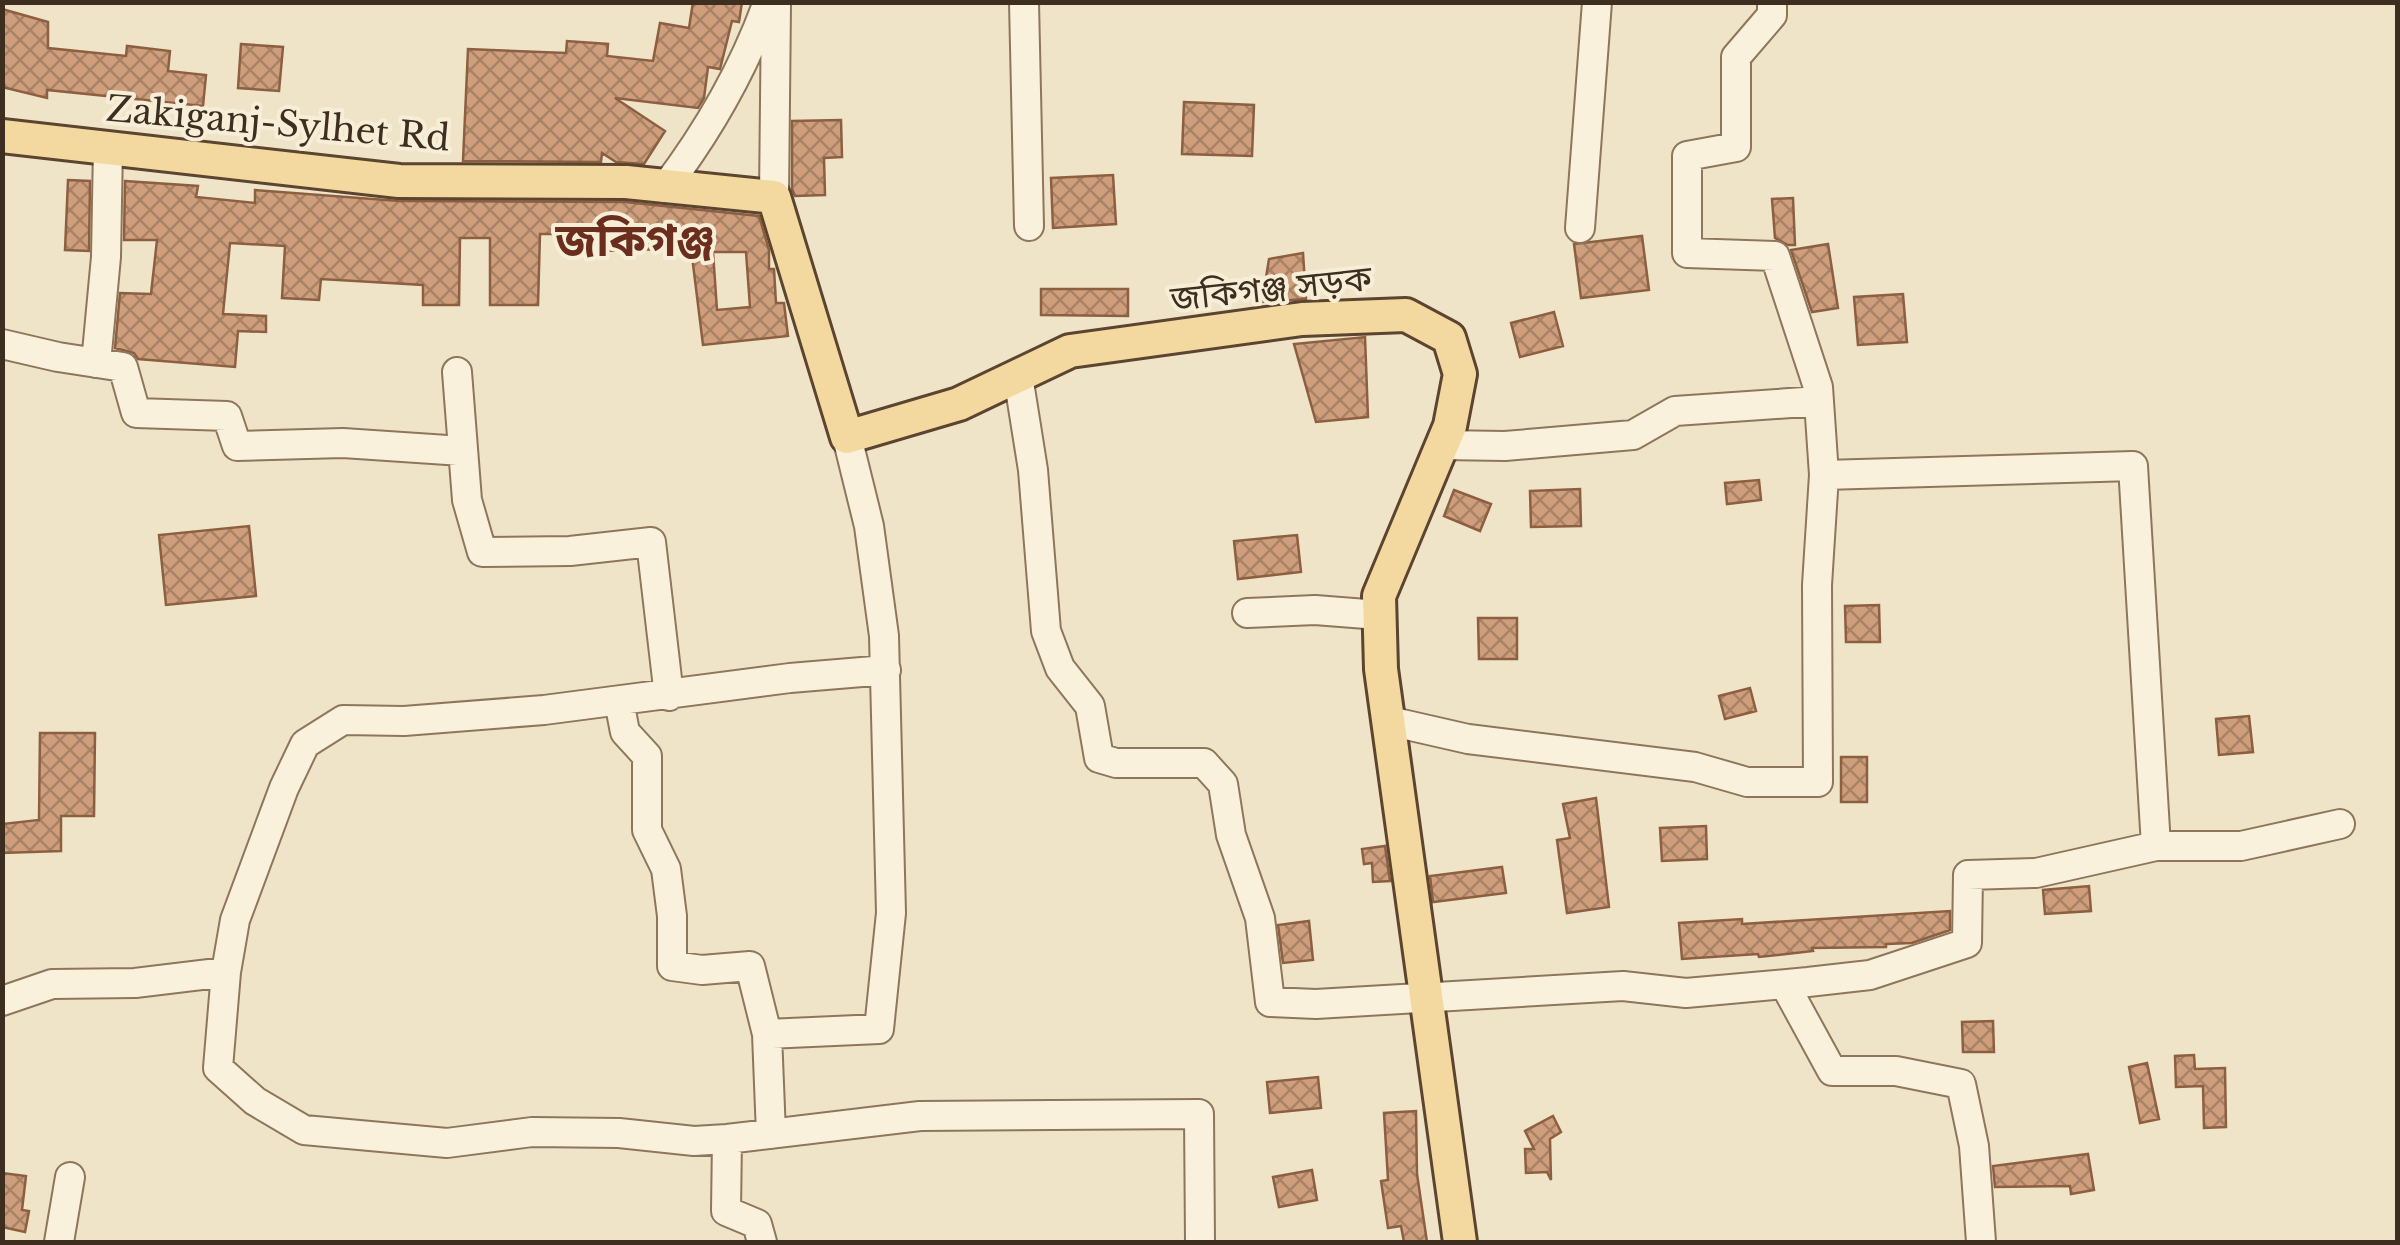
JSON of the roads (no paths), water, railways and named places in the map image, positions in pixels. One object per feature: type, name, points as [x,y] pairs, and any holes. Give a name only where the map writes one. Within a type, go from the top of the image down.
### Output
[{"type":"main road","name":"Zakiganj-Sylhet Rd","points":[[2,136],[399,181],[626,182],[666,188]]},
{"type":"main road","points":[[666,188],[774,197],[847,437]]},
{"type":"main road","name":"জকিগঞ্জ সড়ক","points":[[847,437],[959,404],[1070,351],[1302,319],[1406,315],[1449,338],[1460,374],[1450,426],[1379,596],[1381,669],[1460,1242]]},
{"type":"street","points":[[666,188],[697,146],[748,57],[768,2]]},
{"type":"street","points":[[774,197],[776,2]]},
{"type":"street","points":[[1024,2],[1029,226]]},
{"type":"street","points":[[1580,228],[1597,2]]},
{"type":"street","points":[[1388,721],[1468,739],[1695,767],[1747,782],[1818,782],[1817,586],[1824,475],[1818,400],[1802,333],[1775,256],[1687,253],[1687,156],[1736,147],[1736,57],[1772,16],[1772,2]]},
{"type":"street","points":[[96,363],[106,258],[108,147]]},
{"type":"street","points":[[2,344],[124,367],[136,413],[227,416],[237,446],[342,443],[462,452]]},
{"type":"street","points":[[456,372],[467,500],[482,552],[570,551],[651,542],[668,696]]},
{"type":"street","points":[[1018,376],[1033,470],[1046,631],[1060,668],[1090,706],[1099,758],[1116,763],[1204,763],[1223,784],[1230,835],[1260,918],[1270,1002],[1316,1004],[1623,986],[1686,993],[1870,975],[1967,942],[1968,875],[2036,873],[2156,846],[2242,846],[2340,824]]},
{"type":"street","points":[[1442,445],[1505,446],[1633,435],[1675,410],[1818,400]]},
{"type":"street","points":[[766,1034],[879,1029],[891,912],[886,670],[869,526],[847,437]]},
{"type":"street","points":[[1824,475],[2133,466],[2156,846]]},
{"type":"street","points":[[1247,612],[1315,610],[1380,616]]},
{"type":"street","points":[[886,670],[404,721],[342,720],[305,744],[284,788],[235,920],[226,972],[218,1068],[255,1101],[304,1130],[447,1143],[532,1132],[727,1139],[920,1116],[1200,1114],[1200,1242]]},
{"type":"street","points":[[619,701],[625,732],[647,756],[647,830],[666,869],[672,916],[672,966],[702,970],[750,966],[766,1034],[771,1134]]},
{"type":"street","points":[[2,1001],[52,984],[135,984],[226,972]]},
{"type":"street","points":[[1785,984],[1832,1071],[1896,1071],[1962,1084],[1974,1146],[1981,1242]]},
{"type":"street","points":[[727,1139],[726,1211],[757,1224],[762,1242]]},
{"type":"street","points":[[59,1242],[70,1177]]},
{"type":"district","name":"জকিগঞ্জ","points":[[635,240]]}]
